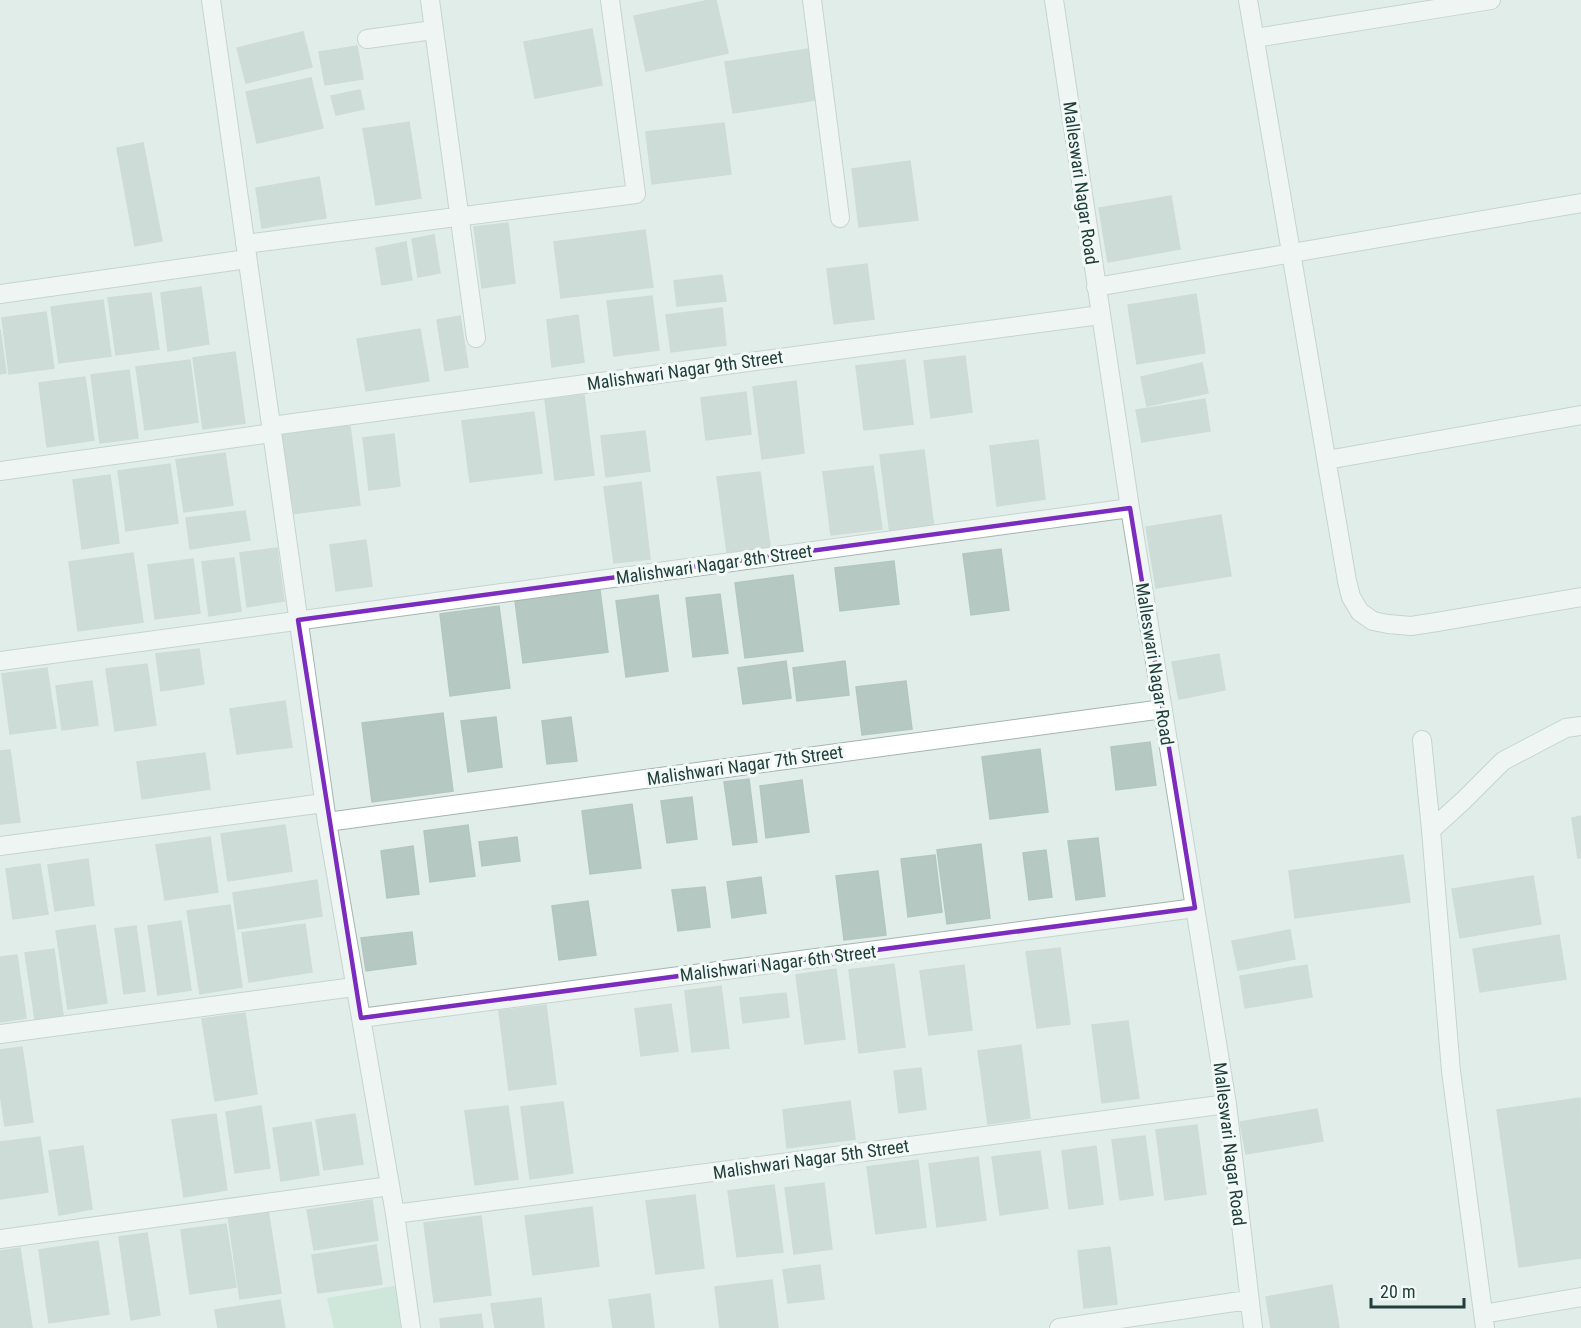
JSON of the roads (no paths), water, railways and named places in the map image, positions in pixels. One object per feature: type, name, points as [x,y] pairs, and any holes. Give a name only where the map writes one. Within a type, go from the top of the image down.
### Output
[{"type":"street","points":[[211,0],[324,803],[395,1214],[411,1328]]},
{"type":"street","points":[[430,0],[476,338]]},
{"type":"street","points":[[0,294],[459,216],[636,194],[610,0]]},
{"type":"street","points":[[812,0],[840,218]]},
{"type":"street","name":"Malleswari Nagar Road","points":[[1054,0],[1130,508],[1227,1104],[1253,1328]]},
{"type":"street","points":[[1248,0],[1351,597],[1360,612],[1373,621],[1380,624],[1411,626],[1581,597]]},
{"type":"street","points":[[1254,38],[1491,0]]},
{"type":"street","points":[[368,39],[434,30]]},
{"type":"street","points":[[1096,286],[1581,203]]},
{"type":"street","name":"Malishwari Nagar 9th Street","points":[[0,471],[271,429],[1100,315]]},
{"type":"street","points":[[1327,460],[1581,415]]},
{"type":"street","name":"Malishwari Nagar 8th Street","points":[[0,661],[1130,508]]},
{"type":"street","name":"Malishwari Nagar 7th Street","points":[[327,822],[1163,709]]},
{"type":"street","points":[[1431,830],[1503,761],[1566,728],[1581,726]]},
{"type":"street","points":[[1422,740],[1451,1071],[1484,1321],[1581,1298]]},
{"type":"street","points":[[0,846],[324,803]]},
{"type":"street","name":"Malishwari Nagar 6th Street","points":[[361,1017],[1195,908]]},
{"type":"street","points":[[0,1034],[354,987]]},
{"type":"street","name":"Malishwari Nagar 5th Street","points":[[395,1214],[1227,1104]]},
{"type":"street","points":[[0,1239],[390,1186]]},
{"type":"street","points":[[1059,1328],[1248,1300]]}]
